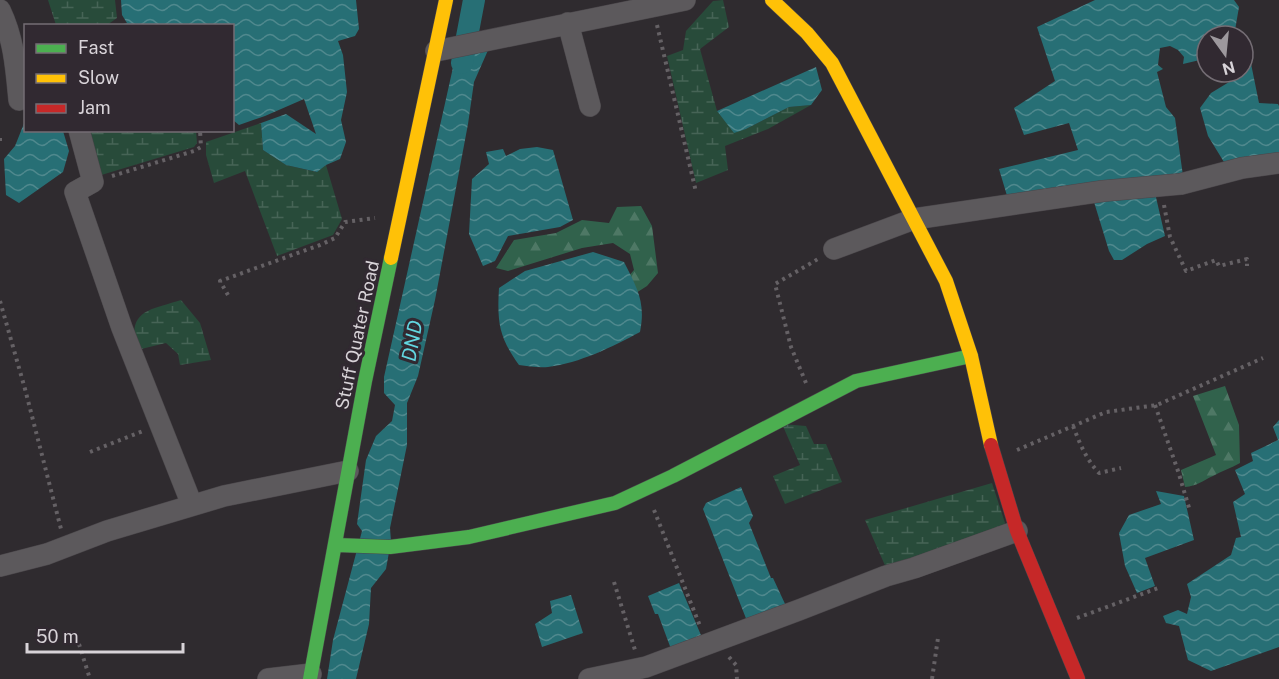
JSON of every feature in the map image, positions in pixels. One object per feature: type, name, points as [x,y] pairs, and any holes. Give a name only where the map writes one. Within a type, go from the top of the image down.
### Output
[{"type":"street","name":"Stuff Quater Road","points":[[311,677],[337,544],[348,471],[401,215],[446,49],[446,0]]},
{"type":"street","points":[[446,49],[685,0]]},
{"type":"street","points":[[772,0],[807,33],[832,63],[945,281],[971,356],[994,459],[1017,531],[1078,679]]},
{"type":"street","points":[[0,10],[8,28],[15,57],[15,102]]},
{"type":"street","points":[[568,23],[590,106]]},
{"type":"street","points":[[80,132],[93,182],[75,192],[122,328],[192,505]]},
{"type":"street","points":[[834,249],[914,219],[1103,192],[1181,184],[1242,168],[1279,163]]},
{"type":"street","points":[[337,544],[390,547],[493,532],[615,503],[856,381],[971,356]]},
{"type":"street","points":[[0,566],[47,554],[107,531],[224,496],[348,471]]},
{"type":"street","points":[[589,679],[641,668],[886,576],[1017,531]]},
{"type":"street","points":[[268,679],[311,677]]},
{"type":"path","points":[[653,7],[696,192]]},
{"type":"path","points":[[93,182],[194,151],[201,147],[200,132]]},
{"type":"path","points":[[1161,186],[1170,237],[1186,271],[1215,260],[1219,266],[1247,259],[1247,266]]},
{"type":"path","points":[[228,296],[220,281],[335,238],[345,222],[401,215]]},
{"type":"path","points":[[814,402],[791,347],[775,284],[834,249]]},
{"type":"path","points":[[0,301],[26,389],[66,547]]},
{"type":"path","points":[[994,459],[1106,412],[1155,405],[1263,358]]},
{"type":"path","points":[[1155,405],[1179,471],[1190,511]]},
{"type":"path","points":[[90,452],[160,425]]},
{"type":"path","points":[[1073,426],[1090,464],[1099,473],[1121,468]]},
{"type":"path","points":[[646,489],[707,643]]},
{"type":"path","points":[[614,582],[641,668]]},
{"type":"path","points":[[1057,626],[1161,587]]},
{"type":"path","points":[[932,679],[938,638]]},
{"type":"path","points":[[79,644],[90,679]]},
{"type":"green space","points":[[48,0],[115,0],[117,18],[108,24],[56,24]]},
{"type":"green space","points":[[723,0],[729,27],[700,49],[717,111],[734,132],[746,129],[789,107],[811,105],[768,129],[725,146],[728,170],[696,183],[667,56],[683,50],[686,31],[713,1]]},
{"type":"green space","points":[[261,123],[263,150],[286,165],[316,172],[326,165],[342,219],[333,235],[277,256],[245,171],[214,183],[206,155],[206,142]]},
{"type":"green space","points":[[85,132],[196,132],[197,143],[194,147],[98,176]]},
{"type":"green space","points":[[641,206],[652,226],[658,273],[647,286],[636,293],[627,278],[634,270],[630,254],[613,243],[582,248],[508,271],[496,268],[514,240],[556,233],[582,220],[609,223],[617,207]]},
{"type":"green space","points":[[181,300],[200,323],[211,360],[180,365],[178,354],[166,343],[137,350],[134,337],[138,319],[151,310]]},
{"type":"green space","points":[[1225,386],[1239,425],[1240,463],[1185,487],[1181,470],[1216,455],[1193,396]]},
{"type":"green space","points":[[782,424],[806,426],[814,444],[826,444],[842,482],[785,504],[773,476],[800,465]]},
{"type":"green space","points":[[992,483],[1007,529],[887,570],[865,520]]},
{"type":"water","points":[[121,0],[356,0],[359,29],[355,36],[338,41],[343,55],[347,92],[341,120],[346,142],[340,159],[317,172],[286,165],[263,150],[261,123],[286,114],[316,134],[304,99],[239,125],[234,121],[234,24],[124,24],[127,23],[122,15]]},
{"type":"water","points":[[1095,0],[1234,0],[1239,7],[1236,24],[1195,24],[1195,61],[1183,64],[1184,57],[1178,50],[1170,46],[1160,48],[1158,65],[1163,69],[1157,72],[1166,107],[1175,118],[1183,176],[1008,199],[999,169],[1078,150],[1069,123],[1024,135],[1014,108],[1055,81],[1037,27]]},
{"type":"water","points":[[489,48],[474,82],[435,300],[418,376],[407,403],[407,445],[390,528],[391,541],[386,569],[371,588],[369,624],[356,679],[327,679],[333,640],[362,531],[357,524],[366,460],[376,436],[392,421],[395,405],[384,393],[384,377],[456,54]]},
{"type":"water","points":[[816,67],[822,90],[811,105],[789,107],[734,133],[717,111]]},
{"type":"water","points":[[1255,83],[1259,103],[1278,104],[1279,157],[1227,167],[1208,136],[1200,108],[1211,93],[1226,84]]},
{"type":"water","points":[[24,124],[24,132],[63,132],[69,151],[63,172],[19,203],[6,195],[4,159],[15,146]]},
{"type":"water","points":[[537,147],[553,150],[573,220],[560,227],[508,236],[495,261],[483,266],[469,234],[472,179],[489,164],[486,152],[503,149],[506,156],[520,149]]},
{"type":"water","points":[[1155,193],[1165,236],[1122,260],[1114,260],[1094,202]]},
{"type":"water","points":[[593,252],[624,262],[639,295],[642,312],[640,332],[607,349],[572,362],[545,367],[519,365],[503,338],[498,311],[499,288],[525,271]]},
{"type":"water","points":[[1279,420],[1279,647],[1211,671],[1188,660],[1179,626],[1166,623],[1163,616],[1178,610],[1187,614],[1191,597],[1187,584],[1231,555],[1236,538],[1241,537],[1233,502],[1245,494],[1235,470],[1253,461],[1251,453],[1278,440],[1273,427]]},
{"type":"water","points":[[741,487],[753,516],[749,523],[771,578],[786,606],[747,621],[703,509],[706,503]]},
{"type":"water","points":[[1156,491],[1184,496],[1194,540],[1145,558],[1155,586],[1137,593],[1125,566],[1119,533],[1129,515],[1161,504]]},
{"type":"water","points":[[679,583],[703,640],[671,649],[658,614],[655,614],[648,596]]},
{"type":"water","points":[[571,595],[583,633],[542,647],[535,624],[552,613],[550,601]]},
{"type":"waterway","name":"DND","points":[[462,63],[474,0]]},
{"type":"traffic: fast","points":[[310,679],[365,381],[391,258]]},
{"type":"traffic: fast","points":[[337,545],[390,547],[469,537],[615,503],[673,476],[856,381],[971,356]]},
{"type":"traffic: slow","points":[[391,258],[446,0]]},
{"type":"traffic: slow","points":[[772,0],[807,33],[832,63],[946,281],[971,356],[991,445]]},
{"type":"traffic: jam","points":[[991,445],[1017,531],[1078,679]]}]
